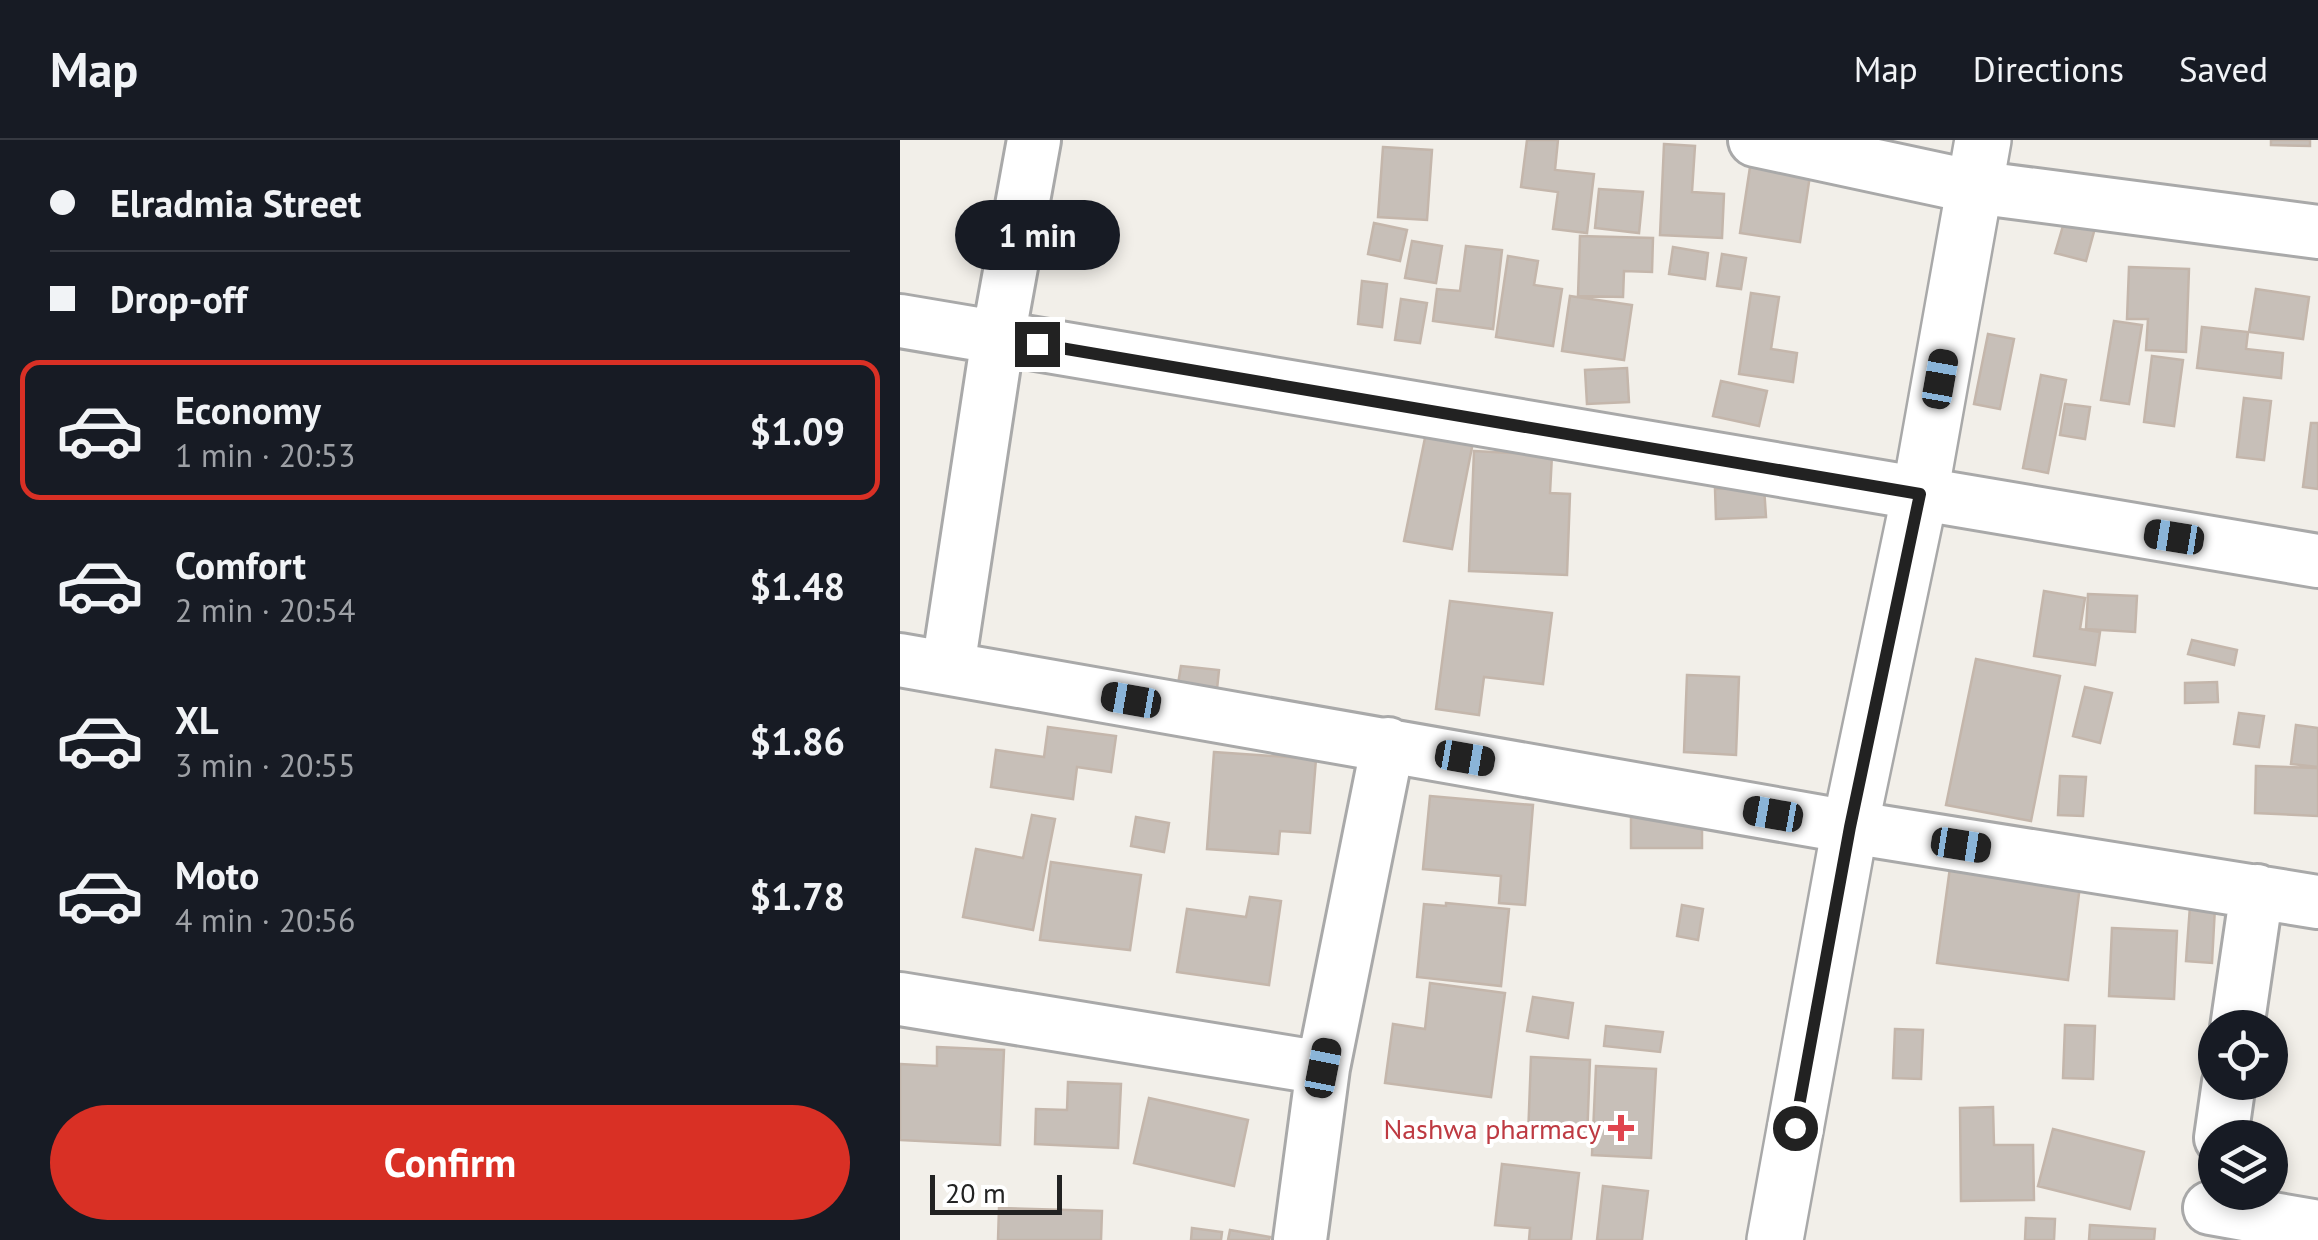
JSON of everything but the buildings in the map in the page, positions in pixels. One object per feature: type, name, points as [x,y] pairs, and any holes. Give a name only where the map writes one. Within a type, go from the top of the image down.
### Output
[{"type":"street","points":[[1034,140],[998,338],[924,664],[1850,827],[2318,902]]},
{"type":"street","points":[[1754,140],[1978,163],[2318,232]]},
{"type":"street","points":[[1774,1240],[1850,827],[1920,494],[1978,163]]},
{"type":"street","points":[[900,321],[2318,561]]},
{"type":"street","points":[[1300,1240],[1323,1068],[1388,744]]},
{"type":"street","points":[[2240,1010],[2257,891]]},
{"type":"street","points":[[900,999],[1323,1068]]},
{"type":"street","points":[[2221,1210],[2318,1227]]},
{"type":"place","name":"Nashwa pharmacy","points":[[1621,1128]]},
{"type":"route","points":[[1037,344],[1920,494],[1850,827],[1795,1128]]}]
